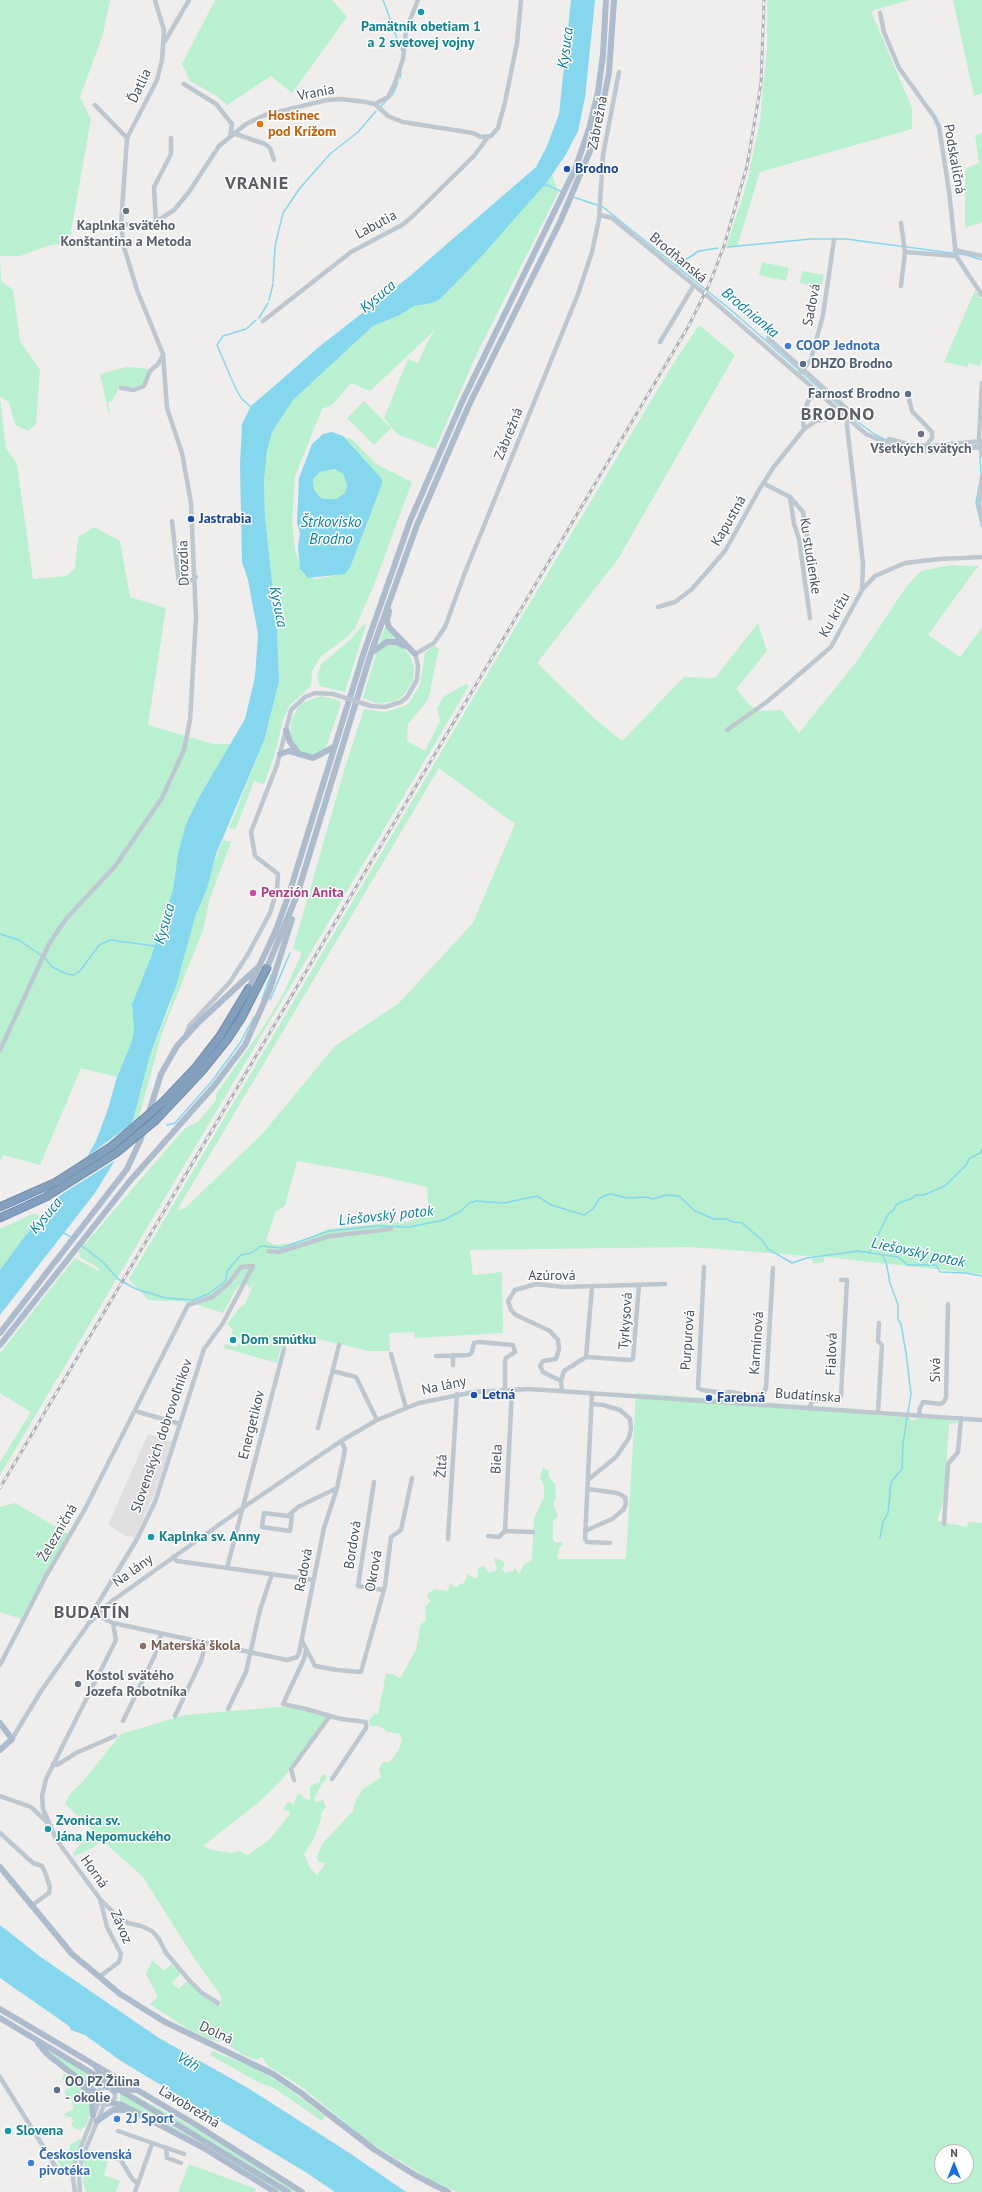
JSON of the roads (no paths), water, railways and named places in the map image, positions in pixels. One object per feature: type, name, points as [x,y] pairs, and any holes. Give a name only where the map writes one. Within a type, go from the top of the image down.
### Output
[{"type":"highway","points":[[0,1218],[46,1197],[95,1168],[156,1120],[198,1076],[227,1040],[242,1017],[264,967]]},
{"type":"highway","points":[[0,1207],[34,1193],[77,1170],[124,1137],[162,1103],[196,1067],[220,1036],[249,988]]},
{"type":"main road","points":[[0,1333],[72,1242],[127,1169],[140,1141],[161,1074],[173,1051],[186,1035],[264,967],[289,894],[380,602],[428,477],[465,396],[563,198],[583,148],[598,92],[604,47],[606,0]]},
{"type":"main road","points":[[249,988],[264,967],[291,911],[371,653],[391,592],[417,525],[455,435],[570,201],[590,151],[606,92],[611,55],[614,0]]},
{"type":"main road","points":[[391,592],[392,600],[387,621],[395,634],[415,654]]},
{"type":"main road","points":[[371,653],[387,642],[396,642],[415,654]]},
{"type":"main road","points":[[286,730],[290,742],[299,754]]},
{"type":"main road","points":[[280,754],[289,751],[313,758],[334,747]]},
{"type":"main road","points":[[0,1345],[129,1182],[219,1080],[245,1045],[270,989],[292,918],[291,911]]},
{"type":"main road","points":[[0,1723],[12,1739]]},
{"type":"main road","name":"Na lány","points":[[0,1750],[12,1739]]},
{"type":"main road","name":"Dolná","points":[[0,1866],[31,1906],[72,1954],[98,1977],[165,2022],[273,2074],[381,2154],[414,2175],[448,2192]]},
{"type":"main road","name":"Ľavobrežná","points":[[0,2009],[137,2090],[302,2192]]},
{"type":"main road","name":"Ľavobrežná","points":[[0,2018],[288,2192]]},
{"type":"main road","points":[[36,2040],[47,2054],[82,2084],[95,2091],[98,2097]]},
{"type":"main road","points":[[93,2064],[105,2080],[107,2087]]},
{"type":"main road","points":[[82,2084],[92,2099],[95,2118],[113,2110],[130,2110]]},
{"type":"main road","points":[[114,2091],[125,2089],[137,2090]]},
{"type":"main road","points":[[112,2103],[130,2110],[202,2147],[275,2192]]},
{"type":"street","name":"Ďatlia","points":[[121,224],[127,138],[157,80],[164,40],[162,22],[155,0]]},
{"type":"street","name":"Ďatlia","points":[[164,40],[189,0]]},
{"type":"street","points":[[418,0],[406,30],[403,59],[395,83],[386,99],[375,104],[388,116],[403,122],[487,137]]},
{"type":"street","name":"Labutia","points":[[264,321],[351,252],[402,225],[413,216],[474,156],[487,137],[493,134],[498,128],[517,43],[521,0]]},
{"type":"street","name":"Podskaličná","points":[[880,13],[884,32],[899,68],[935,118],[939,126],[956,253],[982,295]]},
{"type":"street","name":"Zábrežná","points":[[415,654],[434,642],[445,627],[464,575],[578,294],[592,252],[600,215],[599,206],[602,155],[619,72]]},
{"type":"street","points":[[184,84],[216,104],[232,124],[232,134],[265,144],[270,148],[274,160]]},
{"type":"street","name":"Vrania","points":[[156,224],[174,210],[185,198],[219,146],[232,134],[257,118],[327,100],[348,100],[375,104]]},
{"type":"street","points":[[95,105],[111,124],[127,138]]},
{"type":"street","points":[[121,224],[130,224],[145,228],[156,224],[154,187],[171,154],[171,138]]},
{"type":"street","name":"Brodňanská","points":[[600,215],[612,218],[801,372],[850,416],[866,434],[886,443],[908,450],[981,444]]},
{"type":"street","points":[[901,223],[904,249],[901,286]]},
{"type":"street","name":"Drozdia","points":[[0,1050],[44,954],[59,929],[116,866],[158,804],[172,780],[184,750],[190,720],[196,630],[196,577],[192,503],[182,453],[167,408],[163,354],[137,290],[124,247],[121,224]]},
{"type":"street","name":"Sadová","points":[[801,372],[811,360],[823,315],[834,240]]},
{"type":"street","points":[[904,249],[982,256]]},
{"type":"street","points":[[660,342],[694,285]]},
{"type":"street","name":"Brodňanská","points":[[768,338],[801,372],[816,391],[836,409],[857,418]]},
{"type":"street","points":[[121,388],[134,390],[144,386],[150,371],[158,364],[163,354]]},
{"type":"street","points":[[982,383],[982,456]]},
{"type":"street","points":[[804,429],[802,420],[808,401],[816,391]]},
{"type":"street","points":[[909,399],[912,411],[932,432],[932,438],[928,448]]},
{"type":"street","name":"Kapustná","points":[[658,607],[675,602],[702,580],[733,539],[763,483],[804,429],[816,422],[827,419],[836,409]]},
{"type":"street","name":"Ku krížu","points":[[727,730],[768,701],[831,647],[862,590],[863,563],[850,416]]},
{"type":"street","name":"Brodňanská","points":[[890,439],[928,448],[981,444]]},
{"type":"street","points":[[982,476],[979,504],[982,520]]},
{"type":"street","name":"Ku studienke","points":[[763,483],[790,497],[800,507],[805,519],[811,576],[817,579]]},
{"type":"street","name":"Ku studienke","points":[[790,497],[794,524],[800,539],[810,618]]},
{"type":"street","points":[[172,521],[179,583],[187,583],[196,577]]},
{"type":"street","points":[[862,590],[875,576],[905,563],[940,559],[982,557]]},
{"type":"street","points":[[186,1035],[190,1025],[230,982],[248,954],[270,912],[277,890],[278,874],[255,856],[252,845],[252,826],[280,754],[289,715],[297,703],[315,693],[333,694],[371,706],[385,707],[401,702],[407,697],[417,680],[418,666],[415,654]]},
{"type":"street","points":[[269,1251],[278,1252],[330,1236],[391,1229]]},
{"type":"street","name":"Železničná","points":[[0,1665],[135,1411],[188,1305],[212,1297],[228,1284],[241,1267],[253,1266]]},
{"type":"street","name":"Slovenských dobrovoľníkov","points":[[97,1615],[97,1605],[137,1539],[154,1503],[204,1349],[223,1323],[253,1266]]},
{"type":"street","name":"Purpurová","points":[[704,1267],[696,1384],[698,1388],[702,1390],[723,1393]]},
{"type":"street","name":"Karmínová","points":[[723,1393],[730,1392],[759,1396],[763,1394],[766,1388],[773,1268]]},
{"type":"street","name":"Fialová","points":[[810,1408],[812,1400],[836,1401],[841,1396],[846,1280],[841,1280]]},
{"type":"street","name":"Azúrová","points":[[561,1381],[543,1372],[540,1366],[542,1362],[554,1361],[558,1357],[559,1349],[557,1337],[550,1331],[514,1313],[509,1306],[509,1297],[519,1288],[536,1284],[564,1287],[592,1286]]},
{"type":"street","name":"Tyrkysová","points":[[592,1286],[665,1284]]},
{"type":"street","name":"Tyrkysová","points":[[586,1357],[633,1359],[639,1285]]},
{"type":"street","points":[[562,1391],[561,1381],[564,1371],[586,1357],[592,1286]]},
{"type":"street","name":"Sivá","points":[[919,1415],[923,1402],[940,1404],[944,1402],[946,1397],[948,1304]]},
{"type":"street","points":[[878,1323],[878,1341],[882,1345],[888,1346]]},
{"type":"street","points":[[436,1356],[469,1355],[476,1342],[512,1346],[515,1352],[506,1358],[504,1362],[505,1389]]},
{"type":"street","points":[[318,1428],[339,1345]]},
{"type":"street","points":[[878,1412],[882,1345]]},
{"type":"street","name":"Energetikov","points":[[227,1568],[284,1349]]},
{"type":"street","name":"Na lány","points":[[391,1354],[406,1408]]},
{"type":"street","points":[[453,1356],[453,1365]]},
{"type":"street","points":[[333,1371],[356,1377],[377,1420]]},
{"type":"street","name":"Budatínska","points":[[512,1389],[562,1391],[982,1420]]},
{"type":"street","name":"Na lány","points":[[12,1739],[41,1691],[89,1623],[97,1615],[124,1591],[244,1507],[341,1441],[377,1420],[406,1408],[457,1394],[512,1389]]},
{"type":"street","name":"Biela","points":[[505,1531],[512,1389]]},
{"type":"street","points":[[592,1393],[587,1473],[589,1479],[588,1489],[586,1491],[585,1539],[587,1542],[610,1543]]},
{"type":"street","points":[[722,1402],[723,1393]]},
{"type":"street","name":"Žltá","points":[[448,1539],[457,1394]]},
{"type":"street","points":[[589,1479],[616,1458],[629,1438],[631,1428],[630,1419],[620,1410],[592,1404]]},
{"type":"street","points":[[135,1411],[180,1424]]},
{"type":"street","points":[[944,1524],[948,1464],[958,1452],[961,1418]]},
{"type":"street","name":"Radová","points":[[250,1652],[287,1660],[297,1658],[302,1641],[324,1528],[337,1488],[345,1449],[341,1441]]},
{"type":"street","name":"Okrová","points":[[306,1650],[315,1666],[361,1672],[383,1590],[391,1538],[401,1530],[412,1478]]},
{"type":"street","name":"Bordová","points":[[374,1482],[358,1586],[383,1590]]},
{"type":"street","points":[[288,1516],[298,1507],[337,1488]]},
{"type":"street","points":[[585,1531],[612,1519],[623,1510],[626,1504],[625,1497],[622,1494],[588,1489]]},
{"type":"street","name":"Radová","points":[[264,1513],[288,1516],[292,1516],[290,1531],[262,1527],[264,1513]]},
{"type":"street","points":[[488,1536],[500,1537],[505,1531],[533,1532]]},
{"type":"street","points":[[173,1557],[177,1561],[314,1580]]},
{"type":"street","points":[[228,1709],[246,1672],[260,1610],[272,1574]]},
{"type":"street","points":[[97,1615],[113,1623],[250,1652]]},
{"type":"street","name":"Horná","points":[[113,1623],[116,1640],[53,1764],[42,1796],[43,1809],[56,1838],[100,1899],[118,1917],[128,1923],[141,1926],[152,1931],[159,1938],[166,1953],[189,1980],[202,1993],[218,2003]]},
{"type":"street","points":[[123,1721],[155,1655],[161,1634]]},
{"type":"street","points":[[302,1641],[306,1650],[304,1659],[283,1704],[330,1716],[366,1722],[366,1728],[332,1779]]},
{"type":"street","points":[[175,1716],[202,1661],[206,1643]]},
{"type":"street","points":[[294,1780],[291,1769],[330,1716]]},
{"type":"street","points":[[53,1764],[57,1765],[76,1753],[115,1736]]},
{"type":"street","points":[[0,1796],[31,1807],[48,1823]]},
{"type":"street","points":[[0,1833],[33,1863],[42,1866],[45,1872],[50,1887],[49,1893],[31,1906]]},
{"type":"street","name":"Závoz","points":[[98,1977],[119,1962],[121,1954],[107,1927],[100,1899]]},
{"type":"street","points":[[0,2077],[57,2169],[64,2173],[76,2174]]},
{"type":"street","points":[[75,2192],[77,2156],[95,2118],[104,2105],[112,2103],[115,2096],[114,2091],[107,2087],[100,2090],[95,2118]]},
{"type":"street","points":[[98,2097],[104,2105]]},
{"type":"street","points":[[118,2131],[184,2154]]},
{"type":"street","points":[[135,2192],[152,2144]]},
{"type":"street","points":[[166,2147],[167,2158],[181,2163]]},
{"type":"street","points":[[120,2159],[133,2180],[138,2183]]},
{"type":"street","points":[[76,2174],[80,2192]]},
{"type":"water","name":"Kysuca","points":[[571,0],[595,0],[585,98],[578,131],[565,156],[547,182],[481,257],[440,299],[432,303],[414,306],[400,315],[373,326],[293,400],[272,432],[267,451],[264,481],[265,517],[277,627],[279,682],[264,741],[216,854],[207,889],[196,914],[176,986],[150,1055],[134,1117],[125,1144],[95,1193],[0,1315],[0,1270],[22,1240],[75,1178],[96,1141],[108,1109],[117,1077],[132,1041],[134,1030],[132,1004],[151,957],[173,890],[178,853],[186,824],[198,799],[245,719],[255,677],[258,634],[248,580],[242,562],[240,464],[242,424],[251,406],[320,346],[410,276],[536,167],[547,146],[559,114]]},
{"type":"water","name":"Štrkovisko Brodno","points":[[332,432],[343,436],[382,479],[382,484],[350,568],[345,574],[308,578],[300,569],[298,547],[300,534],[297,523],[299,478],[312,444],[323,434]],"holes":[[[335,469],[343,474],[347,485],[345,493],[336,499],[322,499],[314,490],[313,479],[320,472]]]},
{"type":"water","name":"Váh","points":[[0,1925],[42,1958],[159,2038],[248,2088],[351,2154],[406,2192],[335,2192],[307,2173],[121,2061],[85,2035],[71,2030],[69,2026],[0,1978]]},
{"type":"waterway","points":[[383,0],[392,24]]},
{"type":"waterway","points":[[393,28],[402,51]]},
{"type":"waterway","points":[[400,78],[401,72]]},
{"type":"waterway","points":[[380,107],[393,94],[398,82]]},
{"type":"waterway","points":[[273,282],[275,246],[283,213],[300,188],[330,154],[358,132],[376,111]]},
{"type":"waterway","name":"Brodnianka","points":[[542,186],[547,185],[562,192]]},
{"type":"waterway","name":"Brodnianka","points":[[573,197],[603,207],[731,310],[858,422],[874,434],[890,442],[911,447],[932,449],[978,445]]},
{"type":"waterway","points":[[728,247],[811,239],[846,239],[967,255],[982,260]]},
{"type":"waterway","points":[[676,266],[699,251],[718,248]]},
{"type":"waterway","points":[[269,300],[273,284]]},
{"type":"waterway","points":[[259,318],[268,303]]},
{"type":"waterway","points":[[252,408],[241,398],[217,345],[223,336],[246,329],[256,320]]},
{"type":"waterway","points":[[980,456],[981,474]]},
{"type":"waterway","points":[[979,486],[976,503],[982,527]]},
{"type":"waterway","points":[[0,934],[19,940],[42,956]]},
{"type":"waterway","name":"Kysuca","points":[[45,958],[52,967],[67,974],[74,975],[80,971],[99,945],[110,940],[155,946]]},
{"type":"waterway","points":[[270,1000],[290,953]]},
{"type":"waterway","points":[[262,999],[271,975]]},
{"type":"waterway","points":[[167,1125],[175,1123],[212,1081],[240,1043],[254,1017]]},
{"type":"waterway","points":[[869,1253],[889,1213],[893,1211],[896,1205],[911,1199],[916,1195],[924,1195],[945,1186],[966,1165],[970,1158],[980,1153],[982,1149]]},
{"type":"waterway","name":"Liešovský potok","points":[[82,1246],[103,1262],[118,1279],[136,1289],[166,1298],[193,1300],[208,1294],[222,1284],[226,1280],[227,1272],[241,1255],[251,1253],[261,1246],[281,1248],[329,1231],[378,1226],[409,1227],[444,1220],[461,1211],[469,1203],[476,1201],[504,1203],[537,1196],[551,1205],[584,1215],[593,1209],[599,1199],[606,1195],[611,1194],[627,1198],[646,1197],[653,1199],[666,1195],[679,1196],[695,1211],[714,1219],[726,1219],[733,1222],[742,1223],[762,1240],[768,1249],[792,1263],[807,1258],[858,1251],[898,1257],[908,1265],[936,1265],[940,1272],[966,1273],[982,1276]]},
{"type":"waterway","name":"Liešovský potok","points":[[64,1233],[71,1237]]},
{"type":"waterway","points":[[880,1538],[883,1522],[888,1513],[891,1482],[902,1469],[903,1443],[911,1394],[901,1324],[898,1319],[898,1305],[890,1283],[886,1262],[883,1256]]},
{"type":"railway","points":[[0,1488],[688,327],[709,285],[724,246],[747,166],[761,84],[764,0]]},
{"type":"place","name":"Pamätník obetiam 1 a 2 svetovej vojny","points":[[421,12]]},
{"type":"place","name":"Hostinec pod Krížom","points":[[260,124]]},
{"type":"place","name":"Brodno","points":[[567,169]]},
{"type":"place","name":"Kaplnka svätého Konštantína a Metoda","points":[[126,211]]},
{"type":"place","name":"COOP Jednota","points":[[788,346]]},
{"type":"place","name":"DHZO Brodno","points":[[803,364]]},
{"type":"place","name":"Farnosť Brodno","points":[[908,394]]},
{"type":"place","name":"Všetkých svätých","points":[[921,434]]},
{"type":"place","name":"Jastrabia","points":[[191,519]]},
{"type":"place","name":"Penzión Anita","points":[[253,893]]},
{"type":"place","name":"Dom smútku","points":[[233,1340]]},
{"type":"place","name":"Letná","points":[[474,1395]]},
{"type":"place","name":"Farebná","points":[[709,1398]]},
{"type":"place","name":"Kaplnka sv. Anny","points":[[151,1537]]},
{"type":"place","name":"Materská škola","points":[[143,1646]]},
{"type":"place","name":"Kostol svätého Jozefa Robotníka","points":[[78,1684]]},
{"type":"place","name":"Zvonica sv. Jána Nepomuckého","points":[[48,1829]]},
{"type":"place","name":"OO PZ Žilina - okolie","points":[[57,2090]]},
{"type":"place","name":"2J Sport","points":[[117,2119]]},
{"type":"place","name":"Slovena","points":[[8,2131]]},
{"type":"place","name":"Československá pivotéka","points":[[31,2163]]},
{"type":"district","name":"VRANIE","points":[[257,184]]},
{"type":"district","name":"BRODNO","points":[[838,415]]},
{"type":"district","name":"BUDATÍN","points":[[92,1613]]}]
